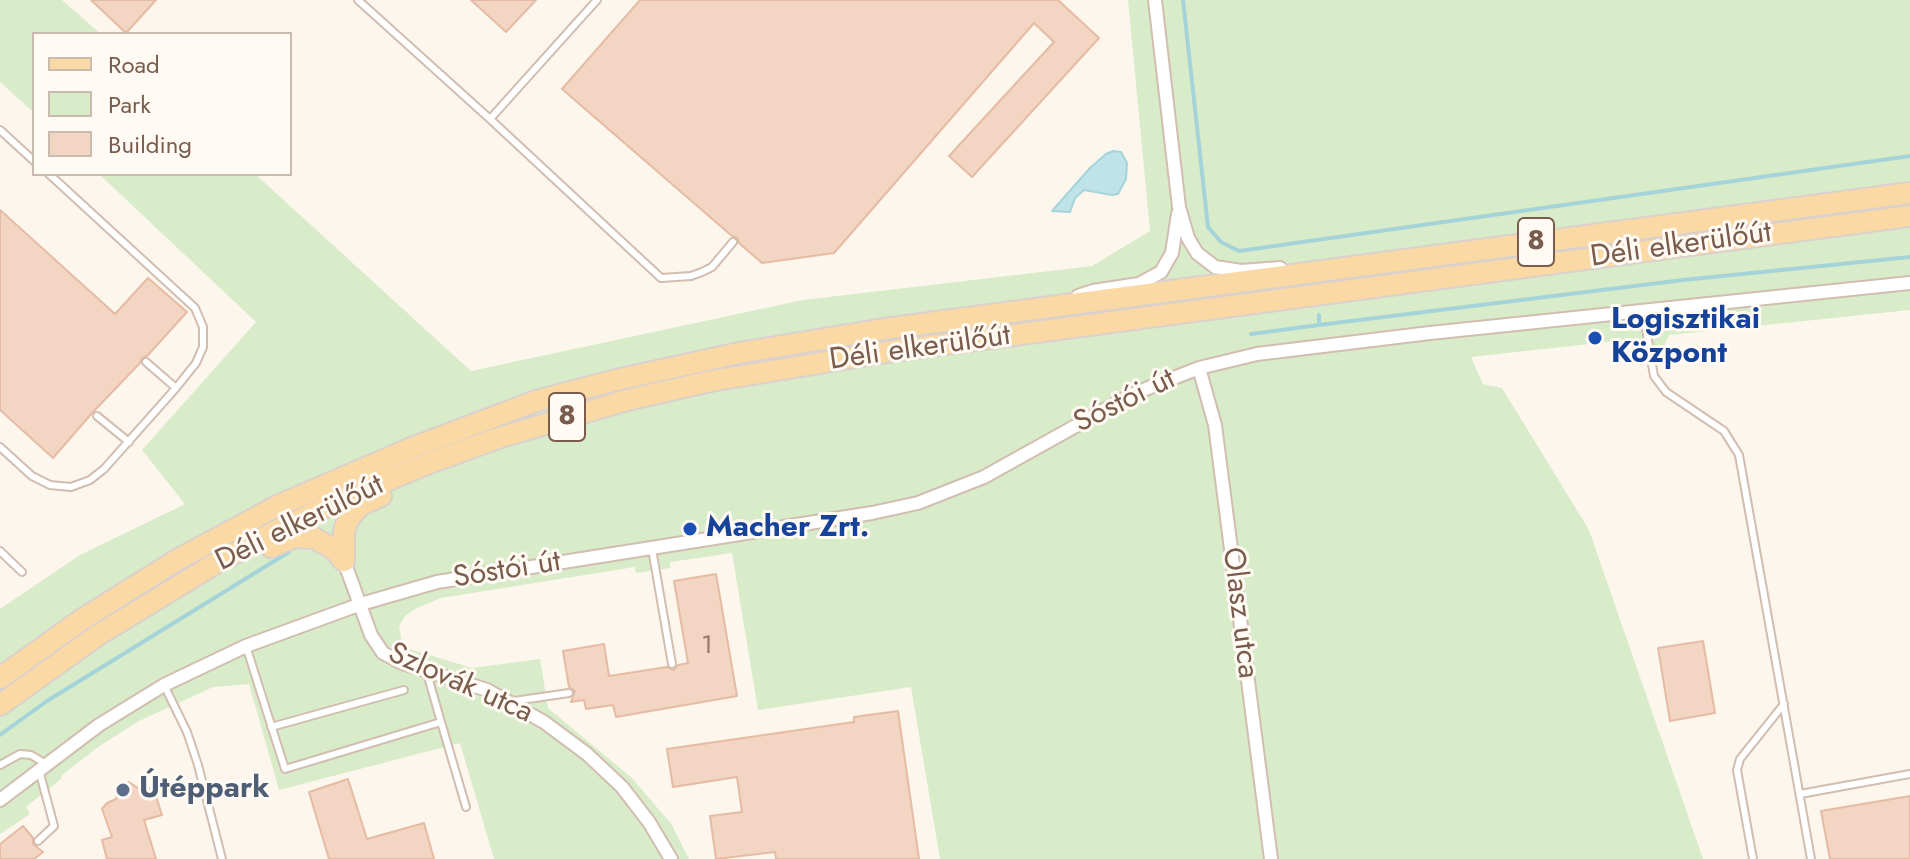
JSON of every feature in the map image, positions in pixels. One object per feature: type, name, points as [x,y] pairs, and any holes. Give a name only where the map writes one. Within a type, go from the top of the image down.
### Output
[{"type":"main road","name":"Déli elkerülőút","points":[[0,678],[81,620],[232,529],[347,475],[536,401],[616,380],[739,353],[884,329],[1910,193]]},
{"type":"main road","name":"Déli elkerülőút","points":[[0,705],[98,635],[213,565],[340,500],[432,462],[566,417],[711,381],[916,348],[1910,216]]},
{"type":"main road","points":[[344,561],[344,531],[353,512],[359,506],[411,483],[432,462]]},
{"type":"main road","points":[[213,565],[247,559],[294,537],[323,541],[344,561]]},
{"type":"street","points":[[1155,0],[1179,207],[1188,238],[1197,253],[1215,267],[1241,271],[1339,268]]},
{"type":"street","points":[[1030,311],[1093,291],[1139,284],[1151,279],[1168,263],[1172,253],[1179,207]]},
{"type":"street","name":"Sóstói út","points":[[361,604],[437,582],[872,513],[918,503],[984,477],[1133,394],[1199,368],[1257,354],[1910,283]]},
{"type":"street","name":"Olasz utca","points":[[1199,368],[1215,425],[1271,859]]},
{"type":"street","name":"Szlovák utca","points":[[344,561],[379,649],[402,663],[475,685],[544,722],[587,754],[622,787],[649,822],[671,859]]},
{"type":"street","points":[[0,800],[111,717],[164,685],[246,646],[361,604]]},
{"type":"lane","points":[[358,0],[661,278],[702,272],[712,267],[733,242]]},
{"type":"lane","points":[[490,119],[597,0]]},
{"type":"lane","points":[[0,130],[32,159]]},
{"type":"lane","points":[[0,447],[32,476],[60,487],[90,480],[129,442],[176,388],[196,363],[203,347],[203,327],[195,308],[51,176]]},
{"type":"lane","points":[[1643,311],[1654,376],[1666,392],[1724,431],[1739,455],[1811,859]]},
{"type":"lane","points":[[146,362],[176,388]]},
{"type":"lane","points":[[97,416],[129,442]]},
{"type":"lane","points":[[652,547],[672,664]]},
{"type":"lane","points":[[0,551],[22,572]]},
{"type":"lane","points":[[246,646],[285,769],[441,722]]},
{"type":"lane","points":[[426,670],[466,807]]},
{"type":"lane","points":[[164,685],[187,732],[198,765],[222,859]]},
{"type":"lane","points":[[271,727],[404,690]]},
{"type":"lane","points":[[510,702],[569,693]]},
{"type":"lane","points":[[1753,859],[1737,770],[1740,759],[1784,704]]},
{"type":"lane","points":[[0,765],[20,754],[31,755],[43,767],[54,826],[38,841]]},
{"type":"lane","points":[[1800,794],[1910,774]]},
{"type":"green space","points":[[0,0],[62,0],[99,32],[32,32],[32,111],[0,82]]},
{"type":"green space","points":[[1128,0],[1910,0],[1910,310],[1669,335],[1663,348],[1637,351],[1625,340],[1471,357],[1483,384],[1502,388],[1589,530],[1703,859],[940,859],[911,687],[758,710],[732,553],[670,562],[670,568],[636,573],[635,567],[441,598],[415,609],[405,616],[399,626],[402,642],[410,649],[472,668],[540,659],[548,708],[632,778],[672,825],[689,859],[494,859],[460,743],[279,790],[249,684],[213,687],[137,722],[62,775],[26,807],[30,814],[0,834],[0,609],[80,555],[185,504],[142,450],[256,322],[101,176],[257,176],[471,371],[803,300],[1092,266],[1150,231]]},
{"type":"water","points":[[1113,151],[1121,152],[1127,163],[1126,179],[1118,194],[1084,190],[1075,198],[1070,212],[1052,211],[1090,168]]},
{"type":"building","points":[[91,0],[156,0],[125,32]]},
{"type":"building","points":[[471,0],[536,0],[506,32]]},
{"type":"building","points":[[640,0],[1058,0],[1099,38],[972,177],[949,156],[1054,42],[1034,23],[834,253],[762,263],[737,238],[562,89]]},
{"type":"building","points":[[0,210],[115,314],[148,278],[187,312],[53,458],[0,410]]},
{"type":"building","points":[[716,574],[737,696],[616,717],[613,705],[586,709],[584,700],[571,702],[575,691],[569,687],[563,651],[604,644],[609,676],[667,667],[674,670],[678,665],[688,663],[674,581]]},
{"type":"building","points":[[1703,641],[1715,713],[1670,721],[1658,648]]},
{"type":"building","points":[[898,711],[919,859],[776,859],[775,852],[716,859],[710,816],[742,812],[737,777],[673,787],[667,749],[854,722],[854,717]]},
{"type":"building","points":[[348,779],[367,839],[424,823],[434,859],[329,859],[309,792]]},
{"type":"building","points":[[129,782],[142,791],[153,787],[162,815],[144,820],[156,859],[107,859],[102,840],[112,837],[102,809],[116,799],[119,785]]},
{"type":"building","points":[[1910,796],[1910,859],[1830,859],[1821,811]]},
{"type":"building","points":[[23,826],[33,838],[33,844],[43,852],[34,859],[0,859],[0,844]]},
{"type":"waterway","points":[[1183,0],[1208,227],[1221,242],[1239,251],[1910,156]]},
{"type":"waterway","points":[[1319,315],[1319,325],[1683,280],[1910,257]]},
{"type":"waterway","points":[[1251,334],[1319,325]]},
{"type":"waterway","points":[[0,735],[47,701],[289,552]]},
{"type":"place","name":"Logisztikai Központ","points":[[1595,338]]},
{"type":"place","name":"Macher Zrt.","points":[[690,529]]},
{"type":"place","name":"Útéppark","points":[[123,790]]}]
